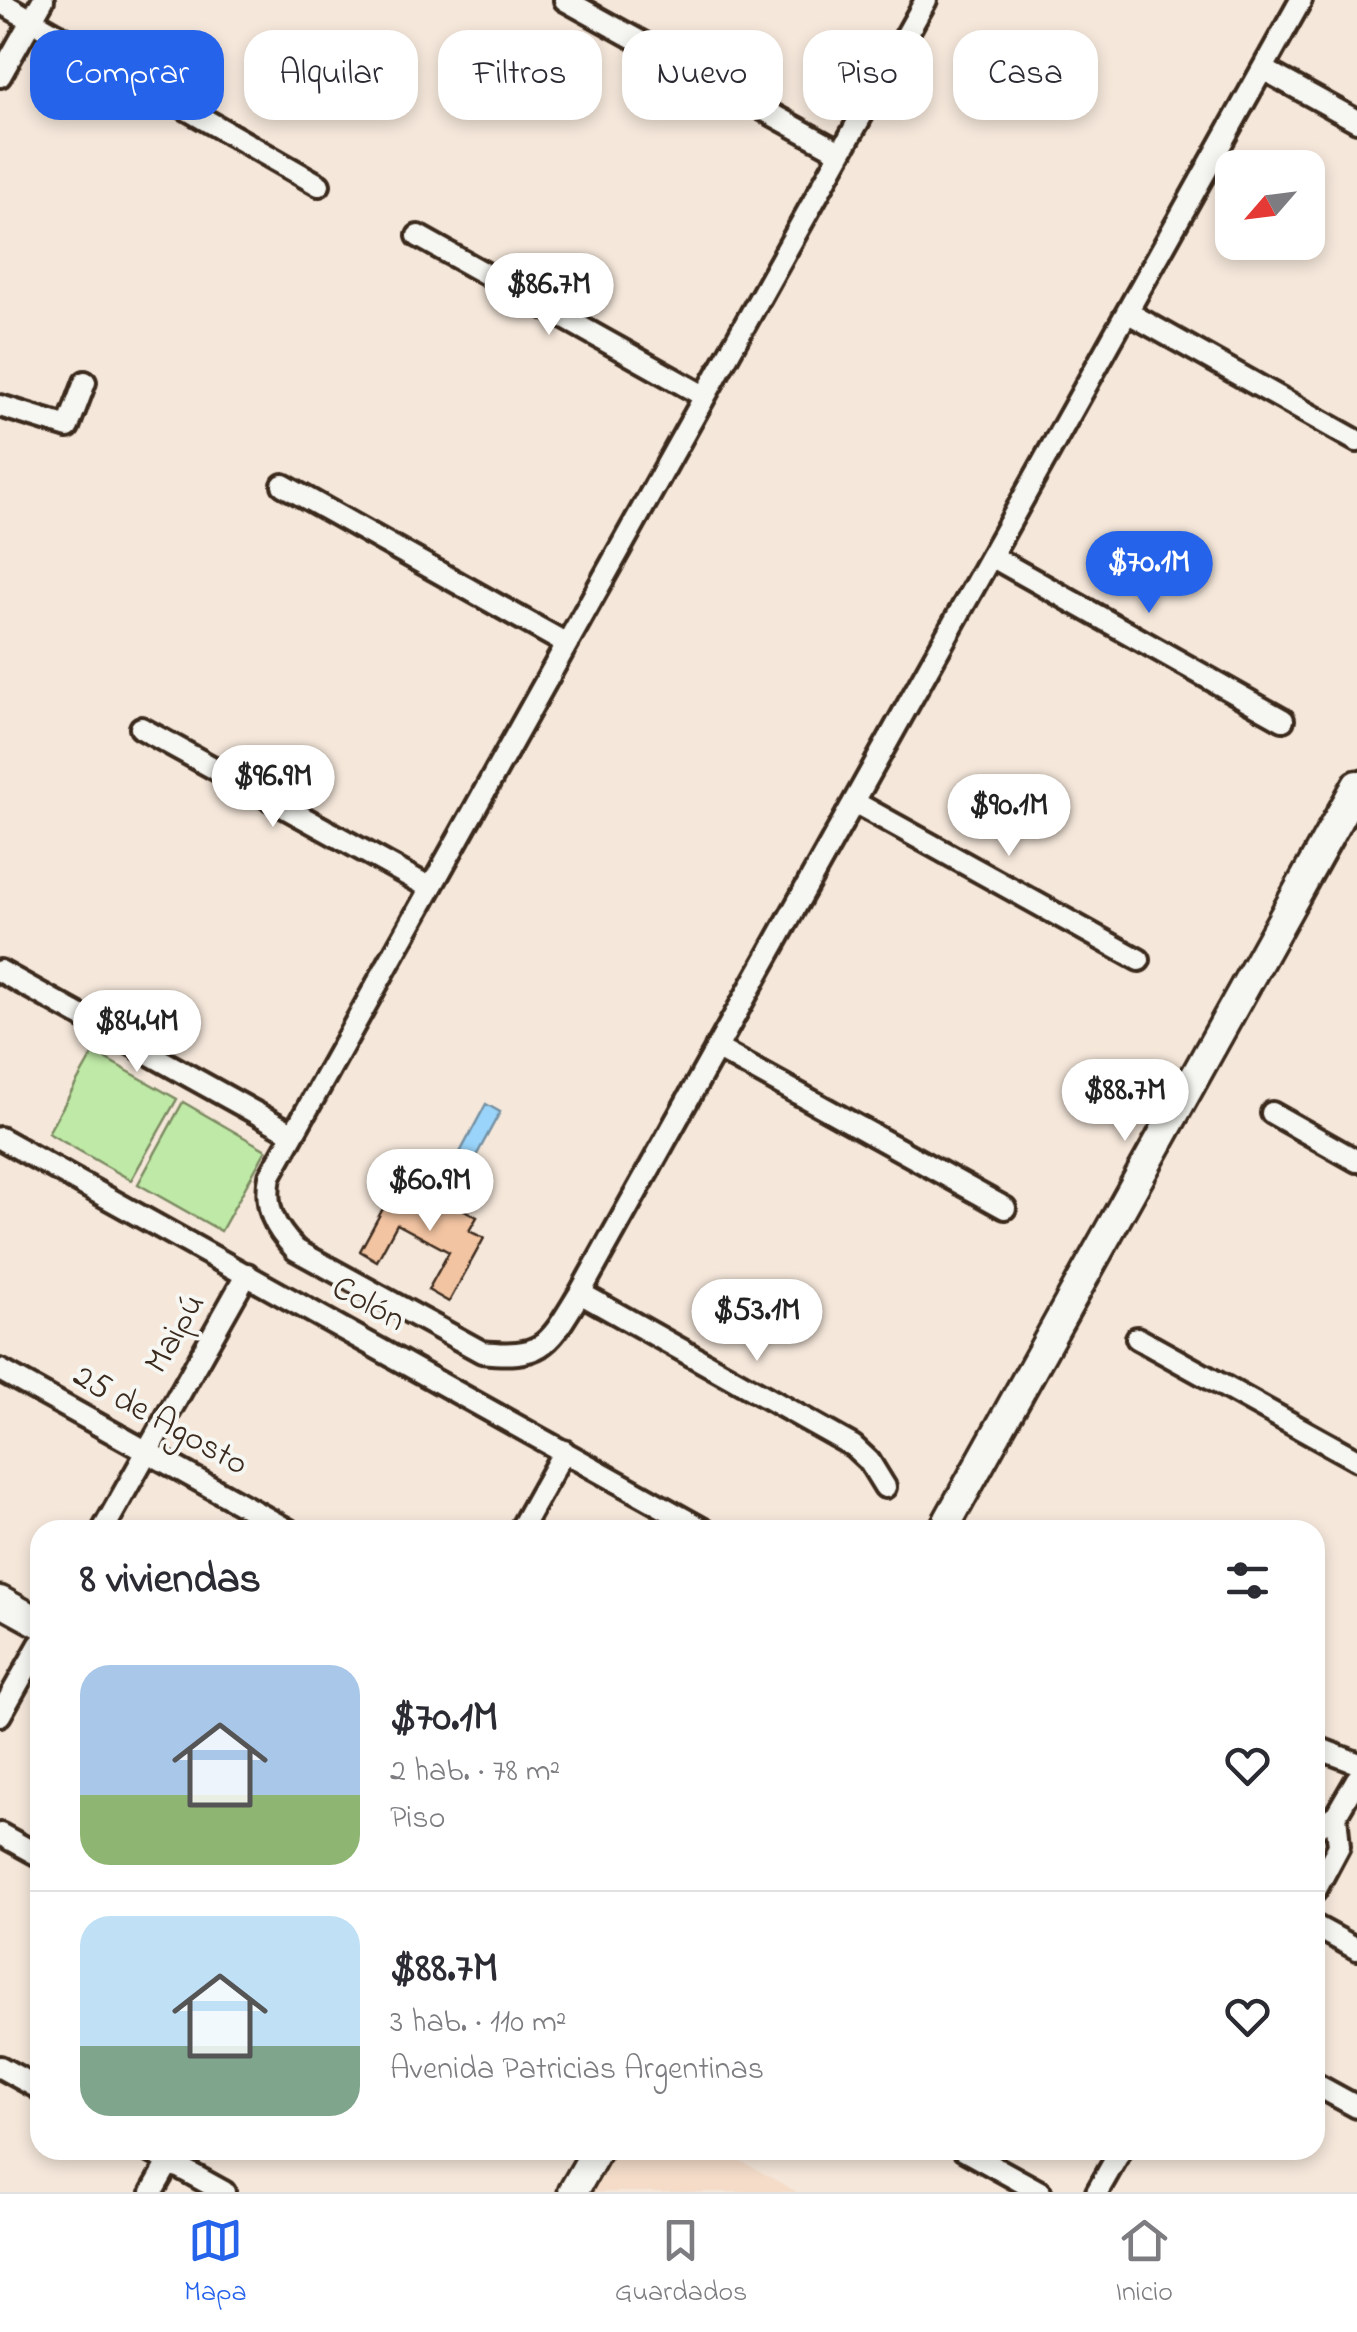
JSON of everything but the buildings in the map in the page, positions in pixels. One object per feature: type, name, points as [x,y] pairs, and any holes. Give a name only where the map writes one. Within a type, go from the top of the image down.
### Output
[{"type":"street","points":[[0,76],[43,0]]},
{"type":"street","points":[[565,0],[840,152]]},
{"type":"street","points":[[926,0],[270,1176],[266,1194],[270,1216],[296,1250],[482,1352],[511,1356],[533,1352],[553,1336],[580,1293],[1301,0]]},
{"type":"street","points":[[0,2],[319,185]]},
{"type":"street","points":[[1263,69],[1357,121]]},
{"type":"street","points":[[418,236],[704,396]]},
{"type":"street","points":[[1127,312],[1357,441]]},
{"type":"street","points":[[0,406],[68,428],[86,382]]},
{"type":"street","points":[[283,485],[566,643]]},
{"type":"street","points":[[991,556],[1283,720]]},
{"type":"street","points":[[141,728],[429,887]]},
{"type":"street","points":[[950,1520],[1357,785]]},
{"type":"street","points":[[854,802],[1139,960]]},
{"type":"street","points":[[0,971],[292,1133]]},
{"type":"street","points":[[716,1048],[1004,1208]]},
{"type":"street","points":[[1272,1113],[1357,1161]]},
{"type":"street","name":"Colón","points":[[0,1138],[686,1520]]},
{"type":"street","name":"Maipú","points":[[108,1520],[247,1274]]},
{"type":"street","points":[[580,1293],[853,1446],[869,1461],[884,1487]]},
{"type":"street","points":[[1137,1338],[1357,1460]]},
{"type":"street","name":"25 de Agosto","points":[[0,1370],[270,1520]]},
{"type":"street","points":[[526,1520],[564,1451]]},
{"type":"street","points":[[0,1601],[30,1618]]},
{"type":"street","points":[[0,1716],[30,1662]]},
{"type":"street","points":[[1325,1739],[1353,1761]]},
{"type":"street","points":[[1325,1751],[1353,1761]]},
{"type":"street","points":[[1325,1822],[1336,1815],[1357,1779]]},
{"type":"street","points":[[1325,1872],[1339,1846],[1336,1815]]},
{"type":"street","points":[[0,1834],[30,1850]]},
{"type":"street","points":[[1325,1931],[1357,1949]]},
{"type":"street","points":[[0,2066],[30,2083]]},
{"type":"street","points":[[1325,2090],[1357,2108]]},
{"type":"street","points":[[152,2192],[170,2160]]},
{"type":"street","points":[[178,2160],[224,2192]]},
{"type":"street","points":[[573,2192],[584,2160]]},
{"type":"street","points":[[982,2160],[1040,2192]]},
{"type":"street","points":[[1097,2192],[1116,2160]]},
{"type":"shaded area","points":[[609,2160],[739,2160],[797,2192],[591,2192]]},
{"type":"green space","points":[[94,1052],[177,1099],[131,1180],[48,1133]]},
{"type":"green space","points":[[183,1102],[266,1150],[221,1231],[138,1184]]},
{"type":"water","points":[[486,1104],[500,1112],[469,1169],[455,1162]]}]
